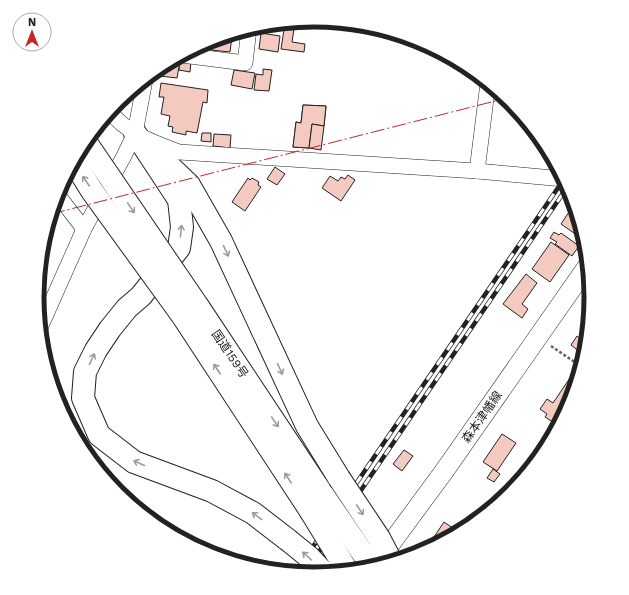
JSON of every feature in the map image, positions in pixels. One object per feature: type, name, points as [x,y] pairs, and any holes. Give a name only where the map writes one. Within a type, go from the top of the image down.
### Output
[{"type":"highway","points":[[135,133],[189,185],[221,241],[307,426],[339,478],[379,538],[390,558]]},
{"type":"highway","points":[[135,133],[178,200],[182,227],[178,248],[141,296],[128,308],[110,329],[96,350],[86,372],[83,398],[99,435],[134,462],[212,491],[253,513],[310,558],[319,568]]},
{"type":"highway","name":"国道159号","points":[[90,147],[191,312],[317,502],[368,563]]},
{"type":"highway","name":"国道159号","points":[[77,167],[92,191],[191,312]]},
{"type":"highway","name":"国道159号","points":[[317,502],[345,566]]},
{"type":"main road","name":"森本津幡線","points":[[377,561],[445,470],[584,272]]},
{"type":"street","points":[[192,56],[244,63],[248,35]]},
{"type":"street","points":[[45,316],[84,228],[135,133],[143,88]]},
{"type":"street","points":[[477,171],[487,89]]},
{"type":"street","points":[[113,116],[135,133],[179,152],[477,171],[557,178]]},
{"type":"street","points":[[62,201],[84,228]]},
{"type":"path","points":[[537,337],[577,364]]},
{"type":"building","points":[[294,28],[292,42],[305,44],[304,52],[281,49],[284,29]]},
{"type":"building","points":[[261,33],[280,36],[278,52],[259,49]]},
{"type":"building","points":[[232,40],[230,52],[211,50],[211,48]]},
{"type":"building","points":[[185,60],[191,61],[190,72],[179,70],[180,63]]},
{"type":"building","points":[[180,63],[177,78],[160,76],[164,73]]},
{"type":"building","points":[[263,69],[272,70],[269,91],[254,90],[256,74],[263,75]]},
{"type":"building","points":[[234,70],[255,73],[252,89],[231,85]]},
{"type":"building","points":[[161,83],[208,90],[207,103],[203,102],[197,133],[186,131],[186,135],[172,132],[173,127],[168,126],[170,116],[161,114],[164,97],[159,97]]},
{"type":"building","points":[[303,105],[326,106],[324,126],[312,124],[309,148],[293,147],[296,122],[301,123]]},
{"type":"building","points":[[303,105],[326,106],[324,126],[312,124],[309,148],[293,147],[296,122],[301,123]]},
{"type":"building","points":[[312,124],[324,126],[321,150],[309,148]]},
{"type":"building","points":[[202,133],[211,133],[211,142],[201,141]]},
{"type":"building","points":[[214,134],[231,135],[230,148],[213,146]]},
{"type":"building","points":[[275,167],[285,174],[277,185],[267,179]]},
{"type":"building","points":[[348,175],[355,180],[341,201],[322,188],[330,176],[338,181],[341,177],[345,179]]},
{"type":"building","points":[[248,178],[250,180],[252,178],[259,182],[258,185],[261,187],[245,211],[232,202]]},
{"type":"building","points":[[570,210],[578,236],[561,224]]},
{"type":"building","points":[[554,232],[559,235],[561,233],[579,246],[572,256],[555,244],[557,242],[550,238]]},
{"type":"building","points":[[551,242],[569,255],[550,282],[532,269]]},
{"type":"building","points":[[526,274],[537,283],[522,304],[528,309],[522,318],[503,304]]},
{"type":"building","points":[[577,336],[582,340],[580,352],[571,345]]},
{"type":"building","points":[[574,372],[571,384],[554,423],[545,417],[547,414],[540,409],[547,399],[553,403]]},
{"type":"building","points":[[502,434],[516,443],[497,471],[483,462]]},
{"type":"building","points":[[404,450],[413,456],[402,471],[393,464]]},
{"type":"building","points":[[493,469],[500,474],[494,482],[487,478]]},
{"type":"building","points":[[444,522],[454,529],[437,539],[434,537]]},
{"type":"railway","points":[[299,567],[560,185]]},
{"type":"railway","points":[[308,568],[563,193]]},
{"type":"power","points":[[58,212],[499,100]]}]
